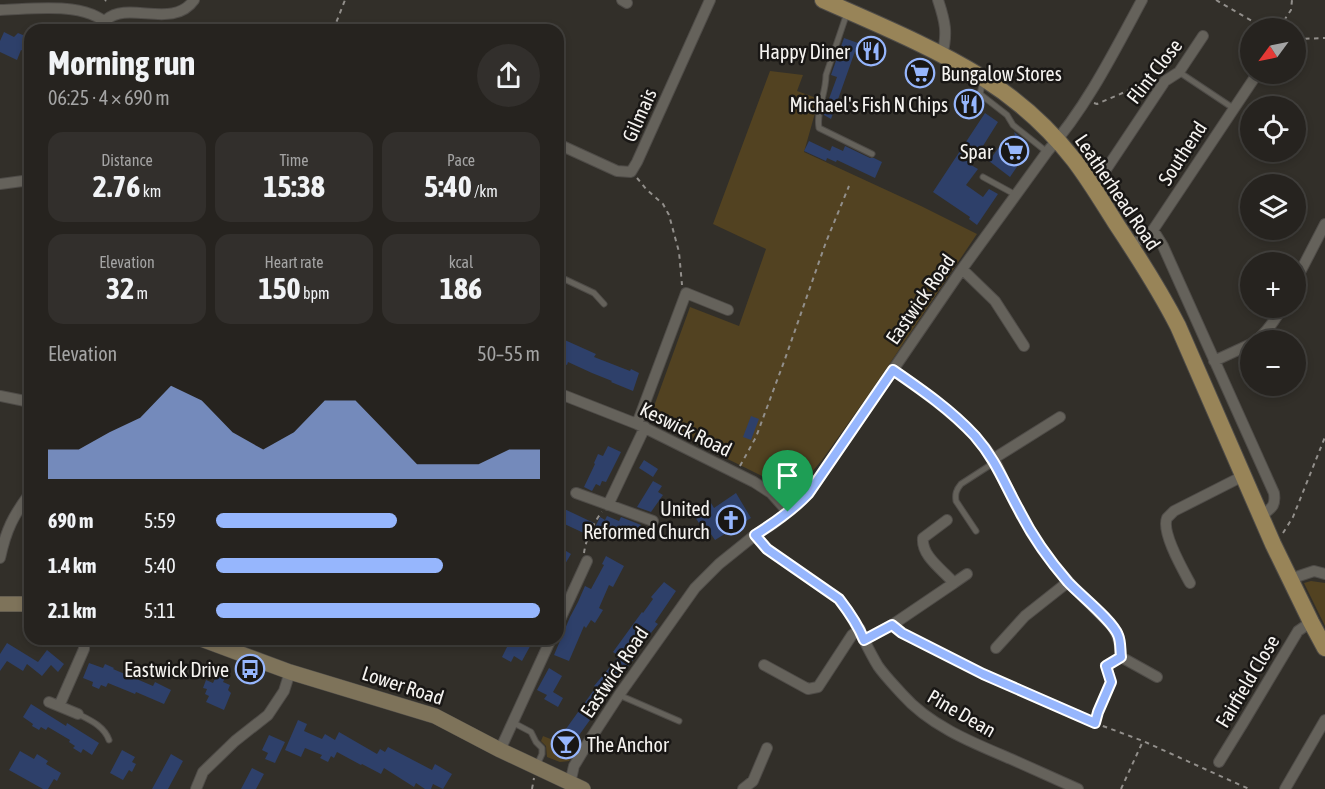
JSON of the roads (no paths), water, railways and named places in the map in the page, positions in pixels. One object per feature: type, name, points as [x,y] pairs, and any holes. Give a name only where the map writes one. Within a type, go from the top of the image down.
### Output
[{"type":"main road","name":"Leatherhead Road","points":[[823,0],[942,55],[984,78],[1012,109],[1052,146],[1076,163],[1131,246],[1179,327],[1261,516],[1325,648]]},
{"type":"street","points":[[105,20],[119,13],[176,12],[190,6],[194,0]]},
{"type":"street","name":"Gilmais","points":[[564,147],[617,171],[631,172],[710,0]]},
{"type":"street","points":[[938,0],[946,25],[942,55]]},
{"type":"street","name":"Eastwick Road","points":[[577,786],[574,766],[619,695],[695,588],[719,564],[808,494],[962,269],[1086,100],[1142,0]]},
{"type":"street","points":[[0,10],[69,5],[94,11],[108,24]]},
{"type":"street","name":"Flint Close","points":[[1093,188],[1165,81],[1179,72],[1203,36]]},
{"type":"street","name":"Southend","points":[[1131,246],[1153,230],[1250,84]]},
{"type":"street","points":[[0,184],[24,181]]},
{"type":"street","points":[[1306,261],[1325,224]]},
{"type":"street","name":"Leatherhead Road","points":[[1153,230],[1163,246],[1274,493],[1275,501],[1271,508],[1261,516]]},
{"type":"street","points":[[962,269],[995,301],[1024,346]]},
{"type":"street","points":[[608,505],[641,425],[686,293],[728,309]]},
{"type":"street","points":[[1214,361],[1240,349]]},
{"type":"street","points":[[893,370],[958,419],[994,460],[1032,533],[1048,558],[1117,633],[1121,657]]},
{"type":"street","name":"Keswick Road","points":[[564,395],[641,425],[736,473],[771,493],[788,512]]},
{"type":"street","points":[[0,396],[24,401]]},
{"type":"street","points":[[994,460],[1060,417]]},
{"type":"street","points":[[1190,583],[1172,547],[1166,526],[1167,518],[1174,511],[1243,476]]},
{"type":"street","points":[[576,493],[653,521]]},
{"type":"street","points":[[0,558],[5,535],[14,514],[24,501]]},
{"type":"street","points":[[947,520],[923,538],[922,545],[925,552],[954,583]]},
{"type":"street","name":"Pine Dean","points":[[755,535],[767,549],[839,599],[860,629],[880,668],[917,710],[974,743],[1078,789]]},
{"type":"street","points":[[564,611],[587,561]]},
{"type":"street","points":[[1290,579],[1314,571],[1325,574]]},
{"type":"street","points":[[864,640],[892,625],[967,574]]},
{"type":"street","points":[[996,648],[1025,616],[1068,582]]},
{"type":"street","points":[[0,604],[24,604]]},
{"type":"street","name":"Fairfield Close","points":[[1219,762],[1298,631],[1311,622]]},
{"type":"street","points":[[764,665],[808,689],[818,687],[852,635],[860,629]]},
{"type":"street","points":[[78,714],[54,704],[84,649],[84,645]]},
{"type":"street","name":"Lower Road","points":[[217,645],[290,672],[435,716],[577,786]]},
{"type":"street","points":[[500,750],[548,645]]},
{"type":"street","points":[[1106,666],[1121,657]]},
{"type":"street","points":[[1121,657],[1157,677]]},
{"type":"street","points":[[196,789],[204,772],[235,741],[268,715],[284,691],[290,672]]},
{"type":"street","points":[[1285,789],[1325,720]]},
{"type":"street","points":[[743,789],[753,781],[767,748]]},
{"type":"lane","points":[[848,11],[826,75],[826,86],[817,118],[819,128],[872,154]]},
{"type":"lane","points":[[1179,72],[1233,108]]},
{"type":"lane","points":[[983,177],[1016,195]]},
{"type":"lane","points":[[564,279],[594,293],[604,304]]},
{"type":"lane","points":[[976,531],[956,501],[955,495],[962,484],[994,460]]},
{"type":"lane","points":[[619,695],[679,721]]},
{"type":"lane","points":[[78,714],[103,729],[109,740]]},
{"type":"lane","points":[[512,722],[531,732],[542,748],[542,754],[536,767]]},
{"type":"place","name":"Happy Diner","points":[[871,51]]},
{"type":"place","name":"Bungalow Stores","points":[[920,73]]},
{"type":"place","name":"Michael's Fish N Chips","points":[[969,104]]},
{"type":"place","name":"Spar","points":[[1014,151]]},
{"type":"place","name":"United Reformed Church","points":[[731,520]]},
{"type":"place","name":"Eastwick Drive","points":[[250,669]]},
{"type":"place","name":"The Anchor","points":[[566,744]]}]
